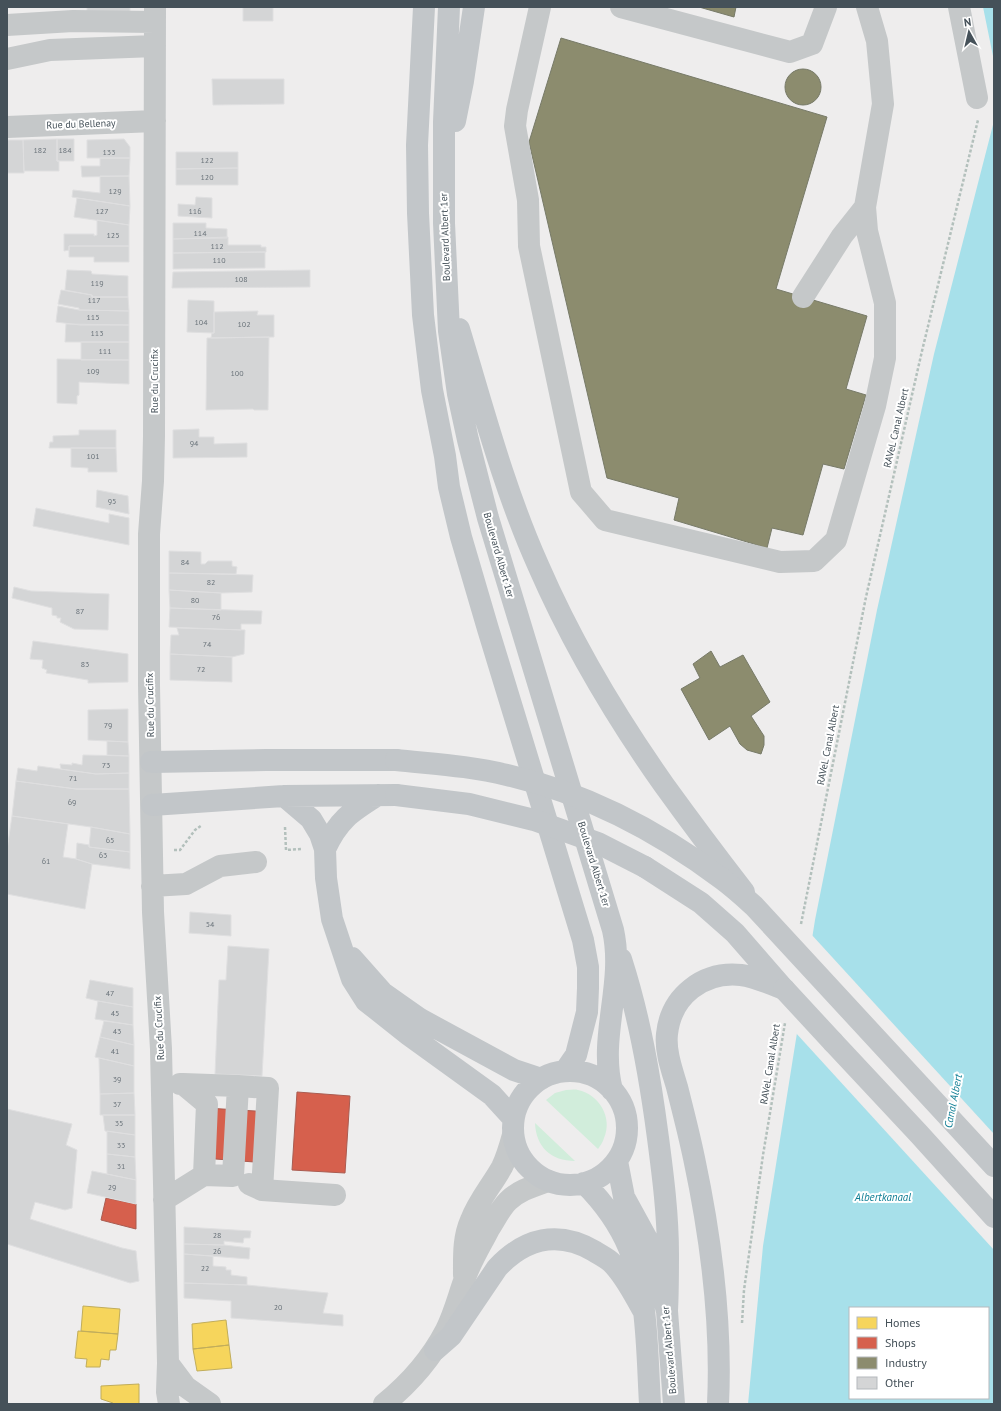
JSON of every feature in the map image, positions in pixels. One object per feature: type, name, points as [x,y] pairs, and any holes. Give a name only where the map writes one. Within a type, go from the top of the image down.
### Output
[{"type":"main road","points":[[424,7],[417,145],[423,315],[427,359],[449,487],[460,530],[488,629],[583,940],[588,967],[587,1012],[576,1055],[564,1072]]},
{"type":"main road","name":"Boulevard Albert 1er","points":[[449,7],[443,169],[446,281],[449,331],[454,373],[462,416],[478,481],[510,593],[599,882],[617,947],[614,999],[607,1046],[608,1076],[612,1090]]},
{"type":"main road","points":[[443,169],[457,111],[474,7]]},
{"type":"main road","points":[[446,281],[489,431],[508,489],[548,588],[594,676],[630,734],[664,784],[754,906],[994,1166]]},
{"type":"main road","points":[[151,762],[396,760],[459,767],[507,775],[541,784],[577,797],[654,833],[723,880],[754,906]]},
{"type":"main road","points":[[152,805],[284,796],[387,795],[470,804],[534,820],[598,843],[645,867],[701,903],[734,933],[919,1134],[994,1218]]},
{"type":"main road","points":[[325,849],[332,833],[342,820],[358,808],[387,795]]},
{"type":"main road","points":[[284,796],[311,819],[320,834],[325,849],[326,878],[332,919],[352,979],[366,1001],[409,1035],[492,1095],[513,1127]]},
{"type":"main road","points":[[342,947],[383,992],[420,1019],[514,1070],[541,1079]]},
{"type":"main road","points":[[617,947],[632,994],[646,1055],[654,1103],[666,1215],[668,1253],[667,1312]]},
{"type":"main road","points":[[718,1404],[718,1337],[714,1284],[701,1187],[690,1134],[667,1050],[667,1034],[674,1008],[683,996],[693,987],[704,981],[715,977],[742,975],[763,980],[784,989]]},
{"type":"main road","name":"Boulevard Albert 1er","points":[[564,1072],[577,1072],[592,1076],[605,1083],[623,1106],[627,1124],[625,1144],[617,1161],[609,1170],[599,1177],[584,1183],[567,1185],[548,1181],[533,1172],[527,1166],[518,1152],[513,1127],[519,1102],[531,1086],[552,1074],[564,1072]]},
{"type":"main road","name":"Boulevard Albert 1er","points":[[617,1161],[624,1197],[647,1239],[667,1312],[674,1404]]},
{"type":"main road","points":[[584,1183],[604,1206],[619,1228],[629,1248],[639,1282],[644,1312],[650,1404]]},
{"type":"main road","points":[[435,1350],[451,1336],[497,1268],[506,1258],[519,1249],[539,1241],[563,1239],[575,1242],[584,1245],[610,1262],[626,1281],[644,1312]]},
{"type":"street","points":[[525,7],[536,28]]},
{"type":"street","points":[[540,7],[517,110],[515,126],[528,200],[529,246],[581,492],[605,520],[780,562],[814,561],[836,540],[875,406],[885,358],[885,304],[867,230],[865,207],[884,104],[876,41],[867,7]]},
{"type":"street","points":[[621,7],[790,52],[812,44],[826,7]]},
{"type":"street","points":[[959,7],[977,98]]},
{"type":"street","points":[[7,25],[155,15]]},
{"type":"street","name":"Rue du Crucifix","points":[[155,15],[153,481],[148,534],[152,886],[160,1032],[168,1363],[167,1392],[169,1404]]},
{"type":"street","points":[[7,59],[50,50],[155,46]]},
{"type":"street","name":"Rue du Bellenay","points":[[7,127],[154,122]]},
{"type":"street","points":[[803,297],[842,236],[865,207]]},
{"type":"street","points":[[152,886],[186,884],[220,866],[256,862]]},
{"type":"street","points":[[161,1084],[268,1088],[262,1190]]},
{"type":"street","points":[[183,1084],[207,1104],[204,1175]]},
{"type":"street","points":[[233,1176],[238,1086]]},
{"type":"street","points":[[464,1280],[464,1247],[471,1220],[479,1203],[502,1168],[508,1154],[513,1127]]},
{"type":"street","points":[[164,1200],[204,1175],[233,1176],[262,1190],[335,1195]]},
{"type":"street","points":[[384,1404],[406,1385],[435,1350],[447,1329],[457,1305],[464,1280],[497,1216],[508,1201],[532,1186],[548,1181]]},
{"type":"street","points":[[168,1363],[186,1387],[210,1404]]},
{"type":"street","name":"Rue du Crucifix","points":[[168,1363],[172,1379],[184,1404]]},
{"type":"path","name":"RAVeL Canal Albert","points":[[800,932],[866,597],[922,351],[978,122],[977,98]]},
{"type":"path","points":[[152,851],[180,850],[195,830],[206,822]]},
{"type":"path","points":[[279,823],[285,827],[286,850],[325,849]]},
{"type":"path","name":"RAVeL Canal Albert","points":[[742,1328],[744,1290],[762,1162],[786,1016]]},
{"type":"green space","points":[[566,1090],[586,1092],[598,1102],[602,1108],[607,1123],[603,1141],[598,1149],[546,1100],[555,1093]]},
{"type":"green space","points":[[535,1123],[575,1161],[559,1158],[546,1151],[538,1139]]},
{"type":"water","points":[[983,7],[994,7],[994,61]]},
{"type":"water","name":"Albertkanaal","points":[[994,121],[994,1404],[748,1404],[763,1246],[815,920],[877,610],[934,354]]},
{"type":"pier","points":[[811,934],[994,1134],[994,1250],[795,1032]]},
{"type":"building: Homes","points":[[83,1306],[120,1309],[118,1334],[81,1331]]},
{"type":"building: Homes","points":[[226,1320],[229,1345],[193,1349],[192,1324]]},
{"type":"building: Homes","points":[[78,1331],[118,1334],[116,1350],[110,1350],[109,1360],[101,1359],[100,1367],[86,1367],[87,1359],[75,1358]]},
{"type":"building: Homes","points":[[229,1345],[232,1368],[197,1371],[193,1349]]},
{"type":"building: Homes","points":[[139,1384],[139,1404],[112,1404],[113,1403],[101,1399],[101,1386]]},
{"type":"building: Shops","points":[[297,1092],[350,1096],[345,1173],[292,1170]]},
{"type":"building: Shops","points":[[206,1108],[271,1112],[267,1163],[203,1158]]},
{"type":"building: Shops","points":[[106,1198],[136,1204],[136,1229],[101,1220]]},
{"type":"building: Industry","points":[[699,7],[736,7],[734,17]]},
{"type":"building: Industry","points":[[561,38],[827,117],[776,289],[867,316],[846,389],[866,395],[844,469],[823,464],[803,535],[772,528],[767,548],[674,520],[679,498],[607,478],[529,142]]},
{"type":"building: Industry","points":[[803,69],[813,72],[818,77],[821,87],[818,97],[813,102],[803,105],[793,102],[788,97],[785,87],[788,77],[793,72]]},
{"type":"building: Industry","points":[[711,651],[720,667],[743,655],[770,702],[751,716],[764,736],[764,745],[761,754],[747,750],[740,744],[730,726],[709,740],[681,689],[700,678],[693,664]]},
{"type":"building: Other","points":[[87,7],[130,7],[130,13],[87,13]]},
{"type":"building: Other","points":[[243,7],[273,7],[273,21],[243,21]]},
{"type":"building: Other","points":[[212,79],[284,79],[284,104],[213,105]]},
{"type":"building: Other","points":[[57,139],[57,161],[59,161],[59,171],[24,171],[23,140]]},
{"type":"building: Other","points":[[57,139],[74,139],[74,161],[57,161]]},
{"type":"building: Other","points":[[124,139],[130,147],[130,158],[87,158],[87,140]]},
{"type":"building: Other","points":[[7,140],[23,140],[24,173],[7,173]]},
{"type":"building: Other","points":[[176,152],[238,152],[238,168],[176,169]]},
{"type":"building: Other","points":[[100,158],[130,158],[129,176],[82,177],[81,166],[100,166]]},
{"type":"building: Other","points":[[238,168],[238,185],[176,185],[176,169]]},
{"type":"building: Other","points":[[100,176],[129,176],[130,206],[72,197],[73,190],[100,193]]},
{"type":"building: Other","points":[[196,197],[212,198],[212,218],[178,216],[178,204],[195,205]]},
{"type":"building: Other","points":[[77,198],[130,206],[129,225],[74,217]]},
{"type":"building: Other","points":[[97,220],[129,225],[129,246],[69,246],[69,250],[64,251],[64,234],[97,235]]},
{"type":"building: Other","points":[[173,223],[206,223],[206,228],[227,229],[227,238],[173,239]]},
{"type":"building: Other","points":[[228,237],[228,245],[261,245],[261,247],[266,247],[266,252],[173,253],[173,239]]},
{"type":"building: Other","points":[[69,246],[129,246],[129,262],[94,262],[94,257],[69,257]]},
{"type":"building: Other","points":[[265,252],[265,268],[173,269],[173,253]]},
{"type":"building: Other","points":[[67,270],[91,271],[92,274],[128,276],[128,297],[92,297],[92,295],[65,290]]},
{"type":"building: Other","points":[[310,270],[310,287],[172,288],[173,272]]},
{"type":"building: Other","points":[[61,290],[92,295],[92,297],[128,297],[129,311],[79,310],[79,308],[58,304]]},
{"type":"building: Other","points":[[188,300],[214,301],[214,333],[187,332]]},
{"type":"building: Other","points":[[58,306],[79,310],[129,311],[129,325],[80,325],[56,322]]},
{"type":"building: Other","points":[[258,311],[257,315],[274,315],[274,337],[211,338],[212,333],[214,333],[214,312]]},
{"type":"building: Other","points":[[66,324],[129,325],[129,342],[65,342]]},
{"type":"building: Other","points":[[269,337],[268,410],[206,410],[207,338]]},
{"type":"building: Other","points":[[81,342],[129,342],[129,360],[81,360]]},
{"type":"building: Other","points":[[57,359],[129,360],[129,384],[79,382],[77,404],[57,403]]},
{"type":"building: Other","points":[[199,429],[199,437],[214,437],[214,444],[247,443],[247,457],[173,458],[173,430]]},
{"type":"building: Other","points":[[79,430],[116,430],[116,448],[49,448],[50,442],[53,442],[53,436],[79,435]]},
{"type":"building: Other","points":[[71,448],[116,448],[117,472],[88,472],[88,468],[71,467]]},
{"type":"building: Other","points":[[97,490],[128,496],[129,514],[96,507]]},
{"type":"building: Other","points":[[36,508],[109,523],[109,514],[129,518],[129,545],[33,526]]},
{"type":"building: Other","points":[[169,551],[201,552],[201,564],[205,564],[208,561],[232,561],[232,566],[237,567],[236,574],[169,573]]},
{"type":"building: Other","points":[[169,573],[253,575],[252,592],[221,593],[169,590]]},
{"type":"building: Other","points":[[14,587],[31,591],[109,594],[108,630],[74,629],[60,622],[61,618],[57,618],[57,616],[52,615],[52,608],[12,598]]},
{"type":"building: Other","points":[[169,590],[221,593],[221,610],[170,608]]},
{"type":"building: Other","points":[[170,608],[262,611],[261,624],[241,624],[241,630],[169,627]]},
{"type":"building: Other","points":[[177,628],[245,630],[244,654],[232,657],[170,654],[171,635],[179,635]]},
{"type":"building: Other","points":[[33,641],[128,654],[128,682],[88,683],[88,680],[46,673],[47,670],[42,668],[43,660],[30,659]]},
{"type":"building: Other","points":[[170,654],[232,657],[232,682],[170,680]]},
{"type":"building: Other","points":[[128,709],[128,742],[88,740],[88,710]]},
{"type":"building: Other","points":[[107,741],[128,742],[129,756],[107,755]]},
{"type":"building: Other","points":[[83,755],[129,756],[129,773],[96,774],[61,769],[60,764],[72,765],[72,763],[82,765]]},
{"type":"building: Other","points":[[38,766],[96,774],[129,773],[129,789],[76,789],[16,781],[18,768],[37,771]]},
{"type":"building: Other","points":[[16,781],[76,789],[129,789],[130,834],[12,816]]},
{"type":"building: Other","points":[[12,816],[68,824],[63,857],[92,864],[85,909],[7,894],[7,850]]},
{"type":"building: Other","points":[[91,827],[130,834],[130,852],[89,847]]},
{"type":"building: Other","points":[[77,843],[89,845],[89,847],[130,852],[130,869],[92,864],[76,859]]},
{"type":"building: Other","points":[[190,912],[231,915],[231,936],[189,933]]},
{"type":"building: Other","points":[[228,946],[269,949],[262,1076],[215,1074],[219,980],[226,980]]},
{"type":"building: Other","points":[[90,980],[133,988],[133,1007],[86,998]]},
{"type":"building: Other","points":[[98,1001],[133,1007],[133,1025],[95,1019]]},
{"type":"building: Other","points":[[104,1021],[133,1025],[134,1045],[100,1037]]},
{"type":"building: Other","points":[[100,1037],[134,1045],[134,1066],[95,1057]]},
{"type":"building: Other","points":[[99,1058],[134,1066],[134,1093],[100,1094]]},
{"type":"building: Other","points":[[134,1093],[135,1115],[100,1115],[100,1094]]},
{"type":"building: Other","points":[[7,1109],[72,1124],[66,1145],[77,1150],[72,1208],[65,1210],[35,1202],[30,1219],[136,1251],[139,1281],[130,1283],[7,1244]]},
{"type":"building: Other","points":[[103,1115],[135,1115],[135,1135],[105,1131]]},
{"type":"building: Other","points":[[107,1131],[135,1135],[135,1157],[107,1154]]},
{"type":"building: Other","points":[[107,1154],[135,1157],[136,1180],[107,1174]]},
{"type":"building: Other","points":[[92,1171],[136,1180],[136,1204],[87,1193]]},
{"type":"building: Other","points":[[184,1227],[251,1231],[250,1238],[244,1238],[243,1243],[224,1241],[224,1245],[184,1244]]},
{"type":"building: Other","points":[[184,1244],[224,1245],[250,1248],[249,1259],[184,1254]]},
{"type":"building: Other","points":[[184,1254],[213,1256],[213,1266],[226,1267],[226,1270],[231,1270],[231,1275],[247,1277],[247,1285],[184,1283]]},
{"type":"building: Other","points":[[184,1283],[247,1285],[328,1293],[323,1313],[343,1315],[343,1326],[231,1318],[231,1301],[184,1298]]},
{"type":"water label","name":"Canal Albert","points":[[953,1101]]}]
